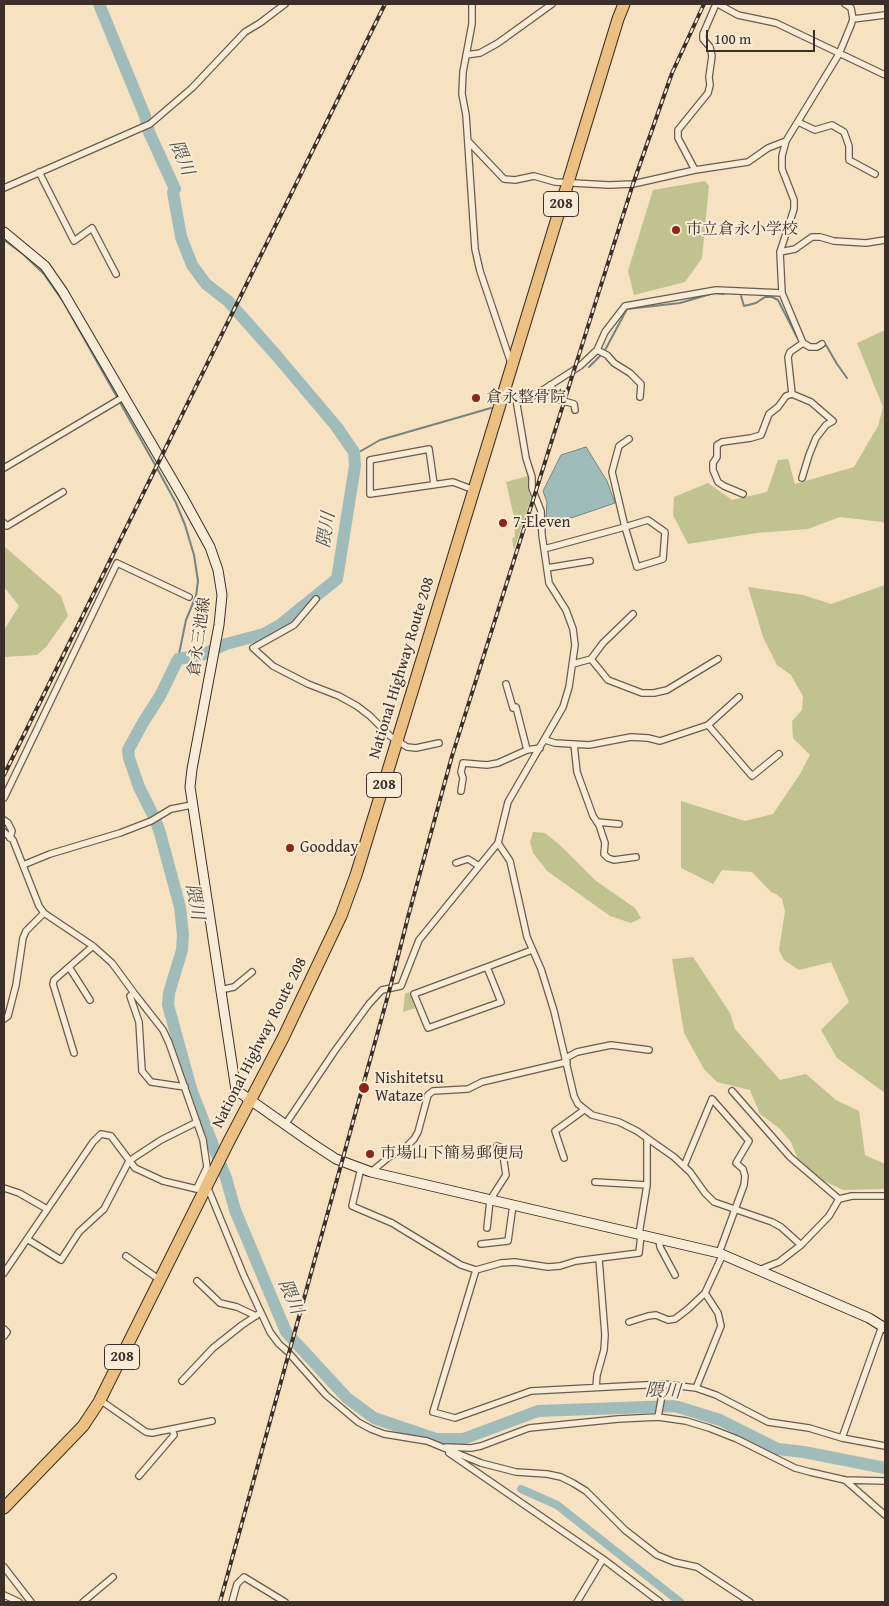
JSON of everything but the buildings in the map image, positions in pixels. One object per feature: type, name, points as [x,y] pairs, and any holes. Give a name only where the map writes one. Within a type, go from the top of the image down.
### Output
[{"type":"highway","name":"National Highway Route 208","points":[[4,1508],[83,1426],[100,1400],[204,1187],[283,1038],[341,916],[356,875],[624,4]]},
{"type":"main road","name":"倉永三池線","points":[[4,232],[45,266],[63,292],[125,396],[210,547],[218,570],[222,595],[219,625],[190,786],[236,1090],[336,1158],[371,1172],[721,1254],[869,1318],[884,1327]]},
{"type":"street","points":[[4,188],[150,124],[192,88],[245,32],[260,24],[285,4]]},
{"type":"street","points":[[472,4],[472,24],[466,55],[462,94],[466,115],[477,256],[480,271],[512,364]]},
{"type":"street","points":[[466,55],[480,53],[498,43],[516,28],[552,4]]},
{"type":"street","points":[[695,170],[678,138],[678,130],[708,93],[712,56],[703,34],[717,4],[738,15],[776,23],[885,75]]},
{"type":"street","points":[[822,344],[810,347],[803,343],[782,293],[780,252],[794,209],[794,200],[782,169],[782,156],[786,141],[839,54],[853,19],[851,8],[845,4]]},
{"type":"street","points":[[853,19],[885,15]]},
{"type":"street","points":[[798,122],[815,130],[832,125],[844,132],[850,160],[875,174]]},
{"type":"street","points":[[468,141],[504,179],[515,180],[534,176],[545,180],[568,182],[633,184],[695,170],[748,162],[768,148],[786,141]]},
{"type":"street","points":[[39,172],[74,241],[92,228],[116,274]]},
{"type":"street","points":[[780,252],[795,249],[812,237],[834,241],[866,243],[885,240]]},
{"type":"street","points":[[503,394],[516,399],[535,395],[580,366],[597,350],[605,332],[625,306],[716,290],[782,293]]},
{"type":"street","points":[[792,394],[788,357],[790,352],[803,343]]},
{"type":"street","points":[[597,350],[607,355],[614,363],[630,373],[641,384],[640,397]]},
{"type":"street","points":[[550,385],[560,400],[574,404],[575,410]]},
{"type":"street","points":[[742,494],[718,482],[713,470],[717,457],[717,445],[722,442],[761,435],[769,414],[778,407],[786,396],[792,394],[810,402],[835,423],[826,424],[816,438],[802,478]]},
{"type":"street","points":[[4,468],[125,396]]},
{"type":"street","points":[[286,1125],[334,1052],[369,1004],[382,990],[401,986],[419,940],[498,843],[508,802],[563,707],[573,664],[575,645],[573,628],[566,610],[549,583],[541,510],[532,488],[532,477],[526,458],[516,399]]},
{"type":"street","points":[[544,549],[625,527],[648,520],[665,532],[663,559],[637,567],[625,527],[612,472],[620,446],[629,439]]},
{"type":"street","points":[[434,484],[430,449],[370,460],[370,494],[453,482],[474,490]]},
{"type":"street","points":[[4,523],[7,526],[63,492]]},
{"type":"street","points":[[547,568],[590,561]]},
{"type":"street","points":[[4,798],[117,563],[190,598]]},
{"type":"street","points":[[316,600],[294,625],[253,648],[273,666],[357,706],[397,742],[407,747],[416,748],[438,742]]},
{"type":"street","points":[[573,664],[591,659],[603,643],[633,614]]},
{"type":"street","points":[[591,659],[608,680],[642,693],[654,693],[667,690],[718,658]]},
{"type":"street","points":[[506,684],[513,708],[516,707],[528,750]]},
{"type":"street","points":[[545,740],[554,743],[589,745],[631,737],[660,741],[708,725],[738,697]]},
{"type":"street","points":[[708,725],[752,776],[780,754]]},
{"type":"street","points":[[574,744],[577,772],[605,843],[604,854],[614,860],[636,857]]},
{"type":"street","points":[[461,791],[463,763],[487,766],[528,750],[540,748]]},
{"type":"street","points":[[23,865],[50,854],[120,833],[151,821],[171,810],[192,805]]},
{"type":"street","points":[[4,820],[12,831],[10,838]]},
{"type":"street","points":[[597,822],[619,824]]},
{"type":"street","points":[[4,832],[13,840],[38,906],[44,913],[93,946],[112,963],[163,1030],[203,1140],[206,1167],[204,1187],[258,1315],[283,1348],[326,1396],[358,1422],[384,1434],[427,1441],[494,1466],[516,1472],[548,1474],[561,1477],[586,1491],[625,1530],[657,1555],[674,1562],[697,1567],[750,1602]]},
{"type":"street","points":[[498,843],[510,861],[527,937],[541,969],[554,1011],[574,1096],[578,1104],[592,1115],[619,1122],[647,1138],[674,1157],[714,1202],[781,1227],[801,1245]]},
{"type":"street","points":[[456,863],[468,859],[479,866]]},
{"type":"street","points":[[4,1019],[8,1016],[16,985],[22,938],[26,931],[44,913]]},
{"type":"street","points":[[74,1053],[53,984],[54,980],[93,946]]},
{"type":"street","points":[[487,967],[501,1002],[428,1028],[414,994],[532,950]]},
{"type":"street","points":[[69,967],[90,1000]]},
{"type":"street","points":[[220,990],[234,987],[252,972]]},
{"type":"street","points":[[134,993],[130,996],[138,1022],[142,1072],[152,1082],[185,1087]]},
{"type":"street","points":[[371,1172],[414,1139],[418,1132],[428,1095],[433,1091],[468,1089],[482,1082],[566,1060],[577,1052],[611,1045],[649,1050]]},
{"type":"street","points":[[732,1091],[790,1157],[839,1199]]},
{"type":"street","points":[[629,1322],[656,1315],[668,1320],[675,1319],[705,1293],[721,1254],[734,1210],[744,1185],[745,1176],[743,1169],[736,1163],[749,1141],[712,1099],[684,1166]]},
{"type":"street","points":[[564,1158],[555,1131],[584,1110]]},
{"type":"street","points":[[27,1239],[61,1260],[79,1232],[104,1209],[129,1161],[161,1140],[197,1122]]},
{"type":"street","points":[[4,1273],[97,1137],[107,1134],[111,1136],[135,1168],[163,1182],[204,1187]]},
{"type":"street","points":[[361,1168],[352,1206],[392,1223],[461,1265],[476,1270],[501,1263],[515,1262],[548,1267],[560,1266],[576,1261],[640,1253],[640,1235],[647,1185],[647,1138]]},
{"type":"street","points":[[487,1228],[490,1200],[506,1174],[502,1148],[497,1146]]},
{"type":"street","points":[[595,1182],[647,1185]]},
{"type":"street","points":[[4,1188],[19,1193],[47,1209]]},
{"type":"street","points":[[759,1270],[780,1262],[801,1245],[829,1216],[839,1199],[852,1196],[885,1196]]},
{"type":"street","points":[[481,1244],[508,1241],[513,1205]]},
{"type":"street","points":[[659,1239],[660,1247],[675,1275]]},
{"type":"street","points":[[126,1256],[160,1280]]},
{"type":"street","points":[[596,1387],[605,1342],[599,1259]]},
{"type":"street","points":[[476,1270],[433,1412],[455,1418],[531,1391],[664,1384],[696,1388],[716,1395],[768,1422],[809,1428],[842,1438],[885,1446]]},
{"type":"street","points":[[197,1281],[220,1303],[258,1315]]},
{"type":"street","points":[[696,1388],[721,1326],[718,1313],[705,1293]]},
{"type":"street","points":[[182,1381],[213,1348],[258,1315]]},
{"type":"street","points":[[842,1438],[884,1327]]},
{"type":"street","points":[[4,1329],[7,1332],[4,1336]]},
{"type":"street","points":[[659,1414],[664,1384]]},
{"type":"street","points":[[100,1400],[146,1432],[152,1433],[212,1421]]},
{"type":"street","points":[[441,1447],[471,1448],[481,1446],[529,1428],[659,1414],[709,1428],[737,1439],[795,1468],[845,1480],[885,1481]]},
{"type":"street","points":[[139,1476],[174,1435],[172,1429]]},
{"type":"street","points":[[441,1447],[660,1602]]},
{"type":"street","points":[[845,1480],[885,1515]]},
{"type":"street","points":[[577,1602],[602,1560]]},
{"type":"street","points":[[4,1568],[31,1602]]},
{"type":"street","points":[[83,1602],[113,1577]]},
{"type":"street","points":[[232,1602],[238,1584],[244,1577],[285,1602]]},
{"type":"street","points":[[4,1595],[19,1602]]},
{"type":"green space","name":"市立倉永小学校","points":[[705,181],[709,186],[702,258],[685,282],[634,295],[628,271],[653,190]]},
{"type":"green space","points":[[885,330],[885,524],[882,522],[840,517],[808,529],[757,533],[688,544],[673,515],[674,497],[708,483],[732,500],[767,492],[778,460],[788,459],[795,484],[854,467],[878,426],[883,407],[857,343]]},
{"type":"green space","points":[[528,476],[531,498],[514,550],[512,538],[515,537],[514,517],[506,482]]},
{"type":"green space","points":[[4,546],[61,596],[68,616],[46,647],[37,655],[4,657],[4,630],[19,606],[4,587]]},
{"type":"green space","points":[[885,585],[885,1093],[837,1058],[821,1030],[849,1002],[831,962],[799,970],[784,960],[779,950],[785,911],[782,899],[771,892],[752,872],[722,870],[713,884],[681,868],[681,801],[745,821],[773,814],[800,774],[810,755],[793,738],[792,721],[802,710],[803,696],[791,675],[777,665],[763,637],[748,587],[803,595],[831,604]]},
{"type":"green space","points":[[533,832],[545,833],[596,881],[635,908],[641,918],[631,923],[610,916],[547,871],[533,853],[530,842]]},
{"type":"green space","points":[[693,957],[730,1013],[735,1029],[780,1080],[806,1074],[836,1100],[859,1111],[865,1155],[885,1164],[885,1189],[843,1190],[822,1180],[798,1159],[791,1142],[779,1128],[760,1114],[750,1090],[717,1082],[704,1069],[684,1033],[672,959]]},
{"type":"green space","points":[[409,992],[415,1008],[403,1012],[405,994]]},
{"type":"water","points":[[586,447],[607,481],[615,503],[574,517],[549,523],[546,518],[547,502],[543,491],[561,455]]},
{"type":"waterway","name":"隈川","points":[[99,4],[145,116],[149,132],[175,189],[173,192],[181,237],[192,265],[206,284],[228,301],[276,355],[336,426],[354,452],[355,466],[337,579],[280,625],[264,634],[226,644],[202,655],[178,659],[160,696],[128,750],[139,787],[160,833],[180,907],[183,935],[182,950],[169,993],[168,1005],[192,1092],[226,1178],[235,1210],[286,1332],[347,1398],[374,1418],[436,1439],[463,1439],[538,1411],[675,1406],[720,1420],[778,1449],[804,1452],[885,1468]]},
{"type":"waterway","points":[[4,240],[23,254],[44,274],[64,303],[176,503],[194,555],[198,581],[196,596],[186,620],[178,659]]},
{"type":"waterway","points":[[589,367],[604,352],[627,309],[680,303],[714,293],[724,294]]},
{"type":"waterway","points":[[741,296],[744,306],[756,303],[765,297],[772,297],[778,300],[800,343]]},
{"type":"waterway","points":[[823,346],[826,345],[847,378]]},
{"type":"waterway","points":[[354,455],[380,440],[491,408]]},
{"type":"waterway","points":[[521,1489],[557,1505],[680,1602]]},
{"type":"railway","points":[[4,775],[385,4]]},
{"type":"railway","points":[[220,1602],[390,988],[452,756],[633,184],[672,73],[704,4]]},
{"type":"place","name":"市立倉永小学校","points":[[676,230]]},
{"type":"place","name":"倉永整骨院","points":[[476,398]]},
{"type":"place","name":"7-Eleven","points":[[503,523]]},
{"type":"place","name":"Goodday","points":[[290,848]]},
{"type":"place","name":"Nishitetsu Wataze","points":[[364,1088]]},
{"type":"place","name":"市場山下簡易郵便局","points":[[370,1154]]}]
